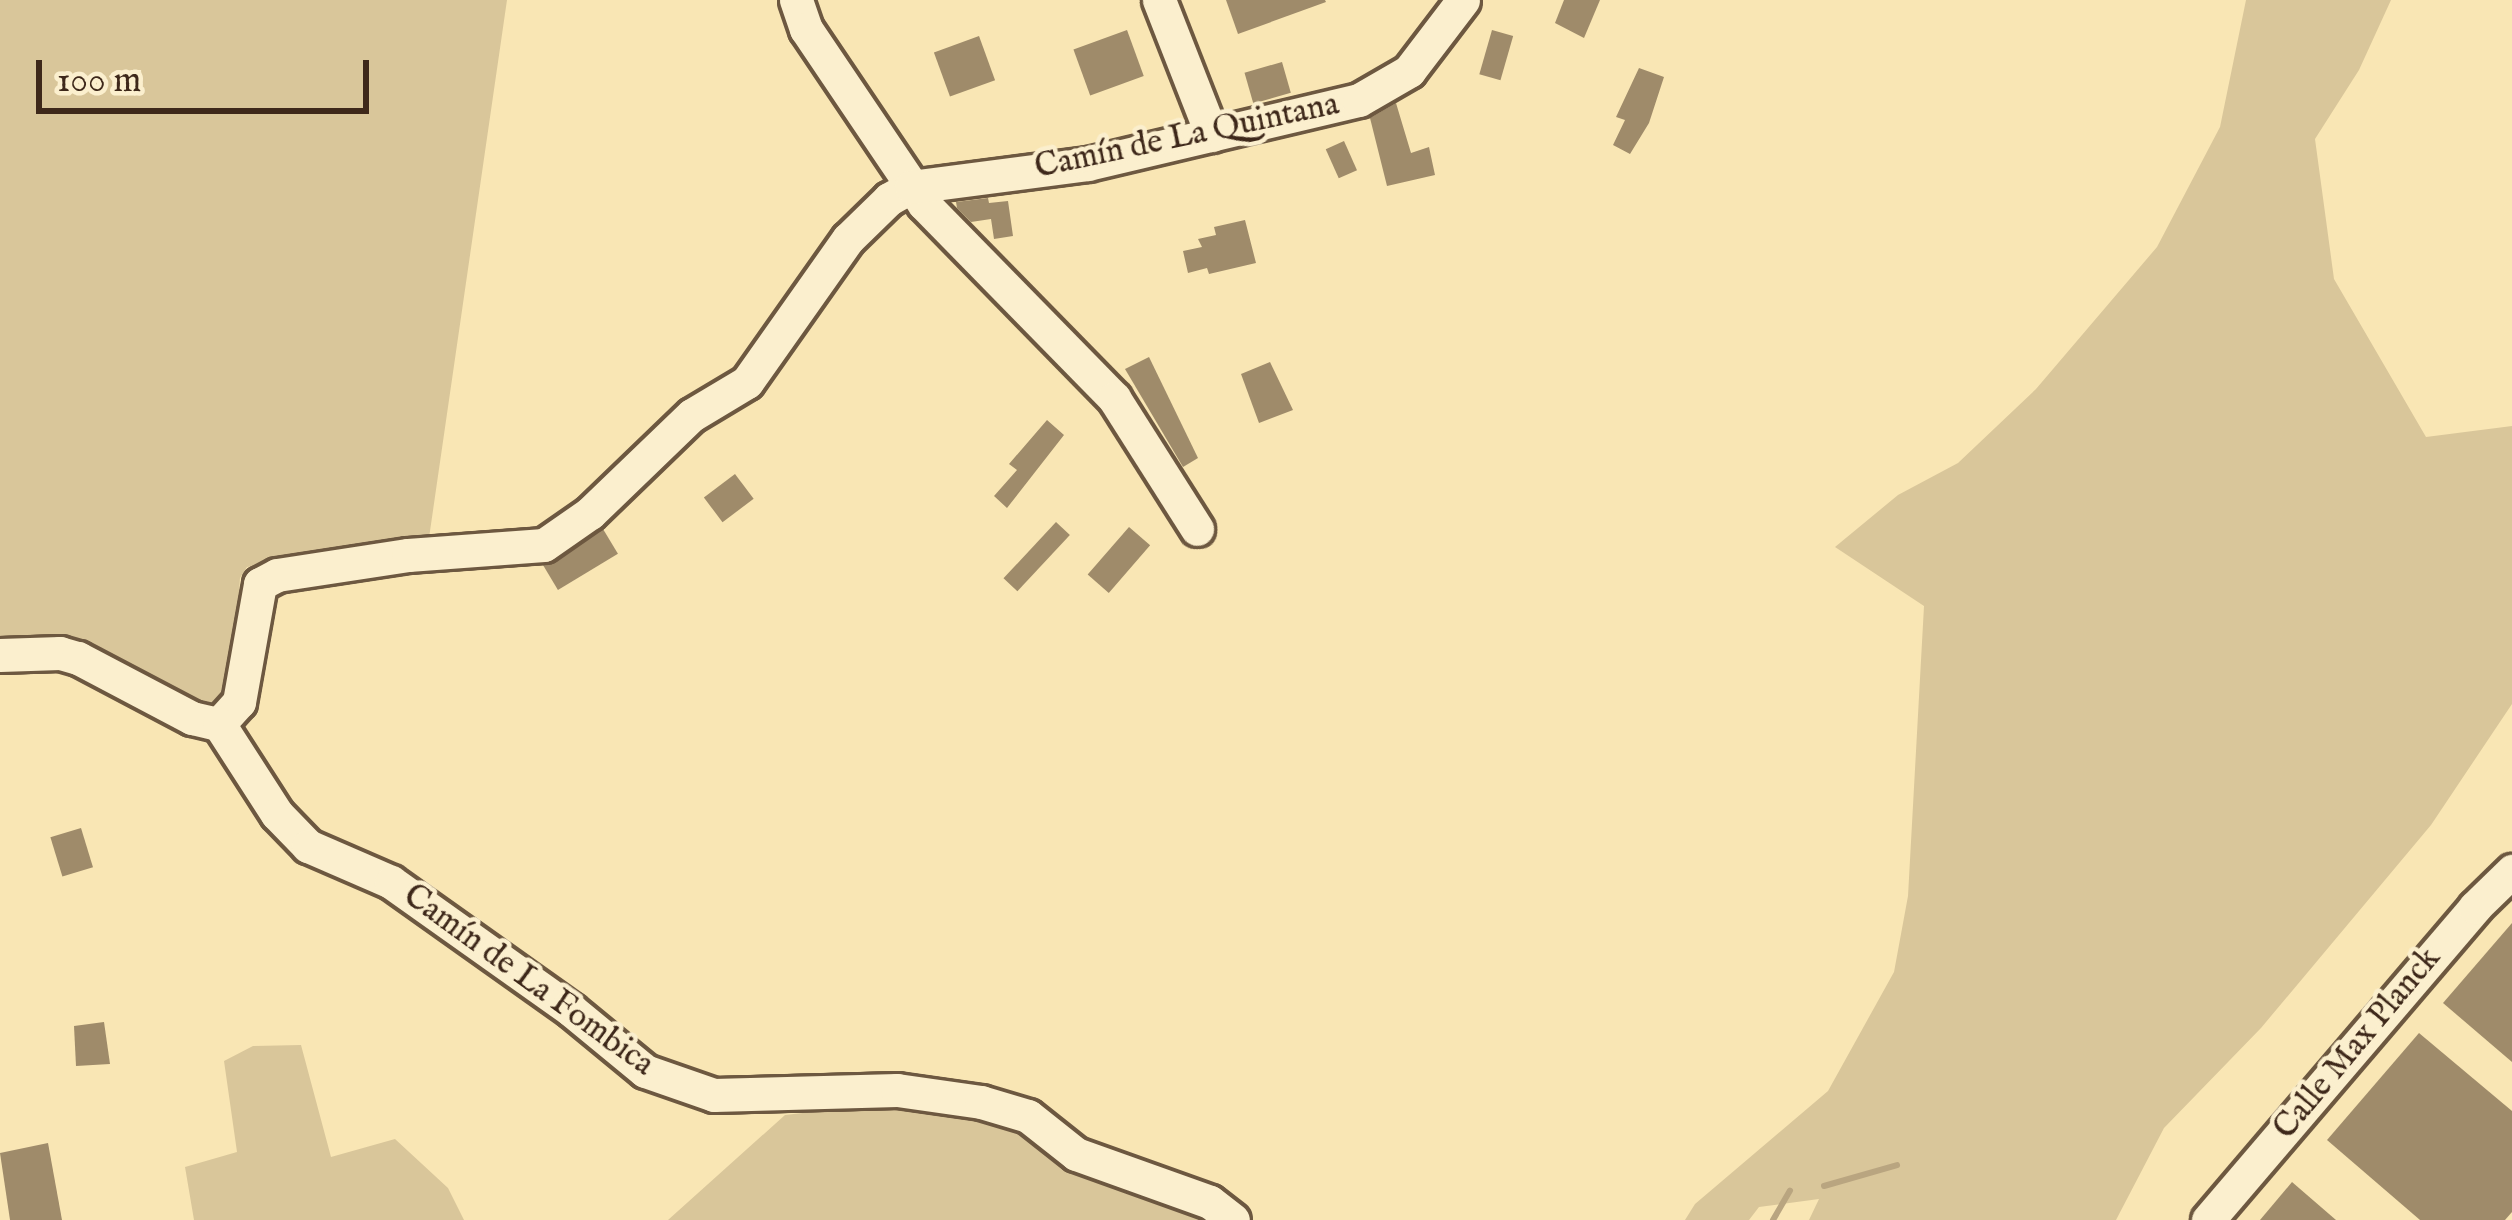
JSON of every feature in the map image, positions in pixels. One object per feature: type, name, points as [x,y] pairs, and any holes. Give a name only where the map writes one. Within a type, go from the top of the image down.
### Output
[{"type":"street","points":[[796,0],[806,29],[911,188],[1114,398],[1197,529]]},
{"type":"street","points":[[1159,0],[1212,135]]},
{"type":"street","name":"Camín de La Quintana","points":[[219,724],[243,687],[260,584],[278,575],[408,555],[544,545],[590,513],[692,416],[747,382],[848,238],[889,200],[911,188],[1088,164],[1383,89],[1426,53],[1463,0]]},
{"type":"street","points":[[0,655],[60,652],[192,718],[219,724]]},
{"type":"street","name":"Camín de La Fombica","points":[[219,724],[277,814],[308,846],[392,882],[572,1010],[645,1071],[713,1095],[897,1090],[982,1102],[1028,1117],[1076,1154],[1171,1184],[1210,1202],[1233,1220]]},
{"type":"street","name":"Calle Max Planck","points":[[2208,1220],[2512,871]]},
{"type":"shaded area","points":[[0,0],[507,0],[429,538],[247,567],[240,578],[233,675],[213,712],[0,645]]},
{"type":"shaded area","points":[[2246,0],[2391,0],[2359,70],[2315,139],[2334,279],[2426,437],[2512,426],[2512,704],[2431,825],[2261,1028],[2164,1128],[2116,1220],[1809,1220],[1819,1199],[1759,1207],[1749,1220],[1685,1220],[1695,1204],[1828,1091],[1894,972],[1908,896],[1924,606],[1835,547],[1898,495],[1958,463],[2036,389],[2157,247],[2220,127]]},
{"type":"shaded area","points":[[301,1045],[331,1157],[395,1139],[448,1188],[464,1220],[194,1220],[185,1167],[237,1152],[224,1061],[253,1046]]},
{"type":"shaded area","points":[[891,1103],[986,1119],[1046,1144],[1105,1185],[1149,1201],[1192,1206],[1209,1220],[668,1220],[785,1115]]},
{"type":"building","points":[[1226,0],[1325,0],[1326,2],[1238,34]]},
{"type":"building","points":[[1564,0],[1600,0],[1584,38],[1555,23]]},
{"type":"building","points":[[1127,30],[1144,76],[1090,96],[1073,49]]},
{"type":"building","points":[[1492,30],[1513,36],[1500,80],[1479,74]]},
{"type":"building","points":[[979,36],[995,80],[950,97],[934,52]]},
{"type":"building","points":[[1282,62],[1291,93],[1253,104],[1245,73]]},
{"type":"building","points":[[1639,68],[1664,77],[1649,123],[1630,154],[1613,145],[1625,120],[1616,117]]},
{"type":"building","points":[[1396,103],[1411,153],[1429,147],[1435,175],[1387,186],[1370,118]]},
{"type":"building","points":[[1344,141],[1357,170],[1339,178],[1326,149]]},
{"type":"building","points":[[988,198],[989,203],[1008,201],[1013,236],[994,239],[991,219],[971,222],[957,208],[956,202]]},
{"type":"building","points":[[1245,220],[1256,263],[1209,274],[1207,268],[1188,273],[1183,251],[1202,247],[1198,239],[1216,235],[1214,227]]},
{"type":"building","points":[[1149,357],[1198,458],[1183,467],[1125,369]]},
{"type":"building","points":[[1270,362],[1293,410],[1259,423],[1241,374]]},
{"type":"building","points":[[1047,420],[1064,435],[1007,508],[994,496],[1017,470],[1009,464]]},
{"type":"building","points":[[735,474],[754,499],[723,522],[704,497]]},
{"type":"building","points":[[1056,522],[1070,535],[1017,591],[1003,578]]},
{"type":"building","points":[[1129,527],[1150,545],[1109,593],[1088,575]]},
{"type":"building","points":[[603,529],[618,554],[558,590],[543,565]]},
{"type":"building","points":[[81,828],[93,867],[62,877],[50,837]]},
{"type":"building","points":[[2512,923],[2512,1062],[2443,1003]]},
{"type":"building","points":[[104,1022],[110,1064],[76,1066],[74,1026]]},
{"type":"building","points":[[2419,1033],[2512,1111],[2512,1212],[2505,1220],[2420,1220],[2327,1140]]},
{"type":"building","points":[[48,1143],[62,1220],[10,1220],[0,1153]]},
{"type":"building","points":[[2292,1182],[2336,1220],[2260,1220]]},
{"type":"waterway","points":[[1824,1186],[1897,1165]]},
{"type":"waterway","points":[[1773,1220],[1790,1191]]}]
